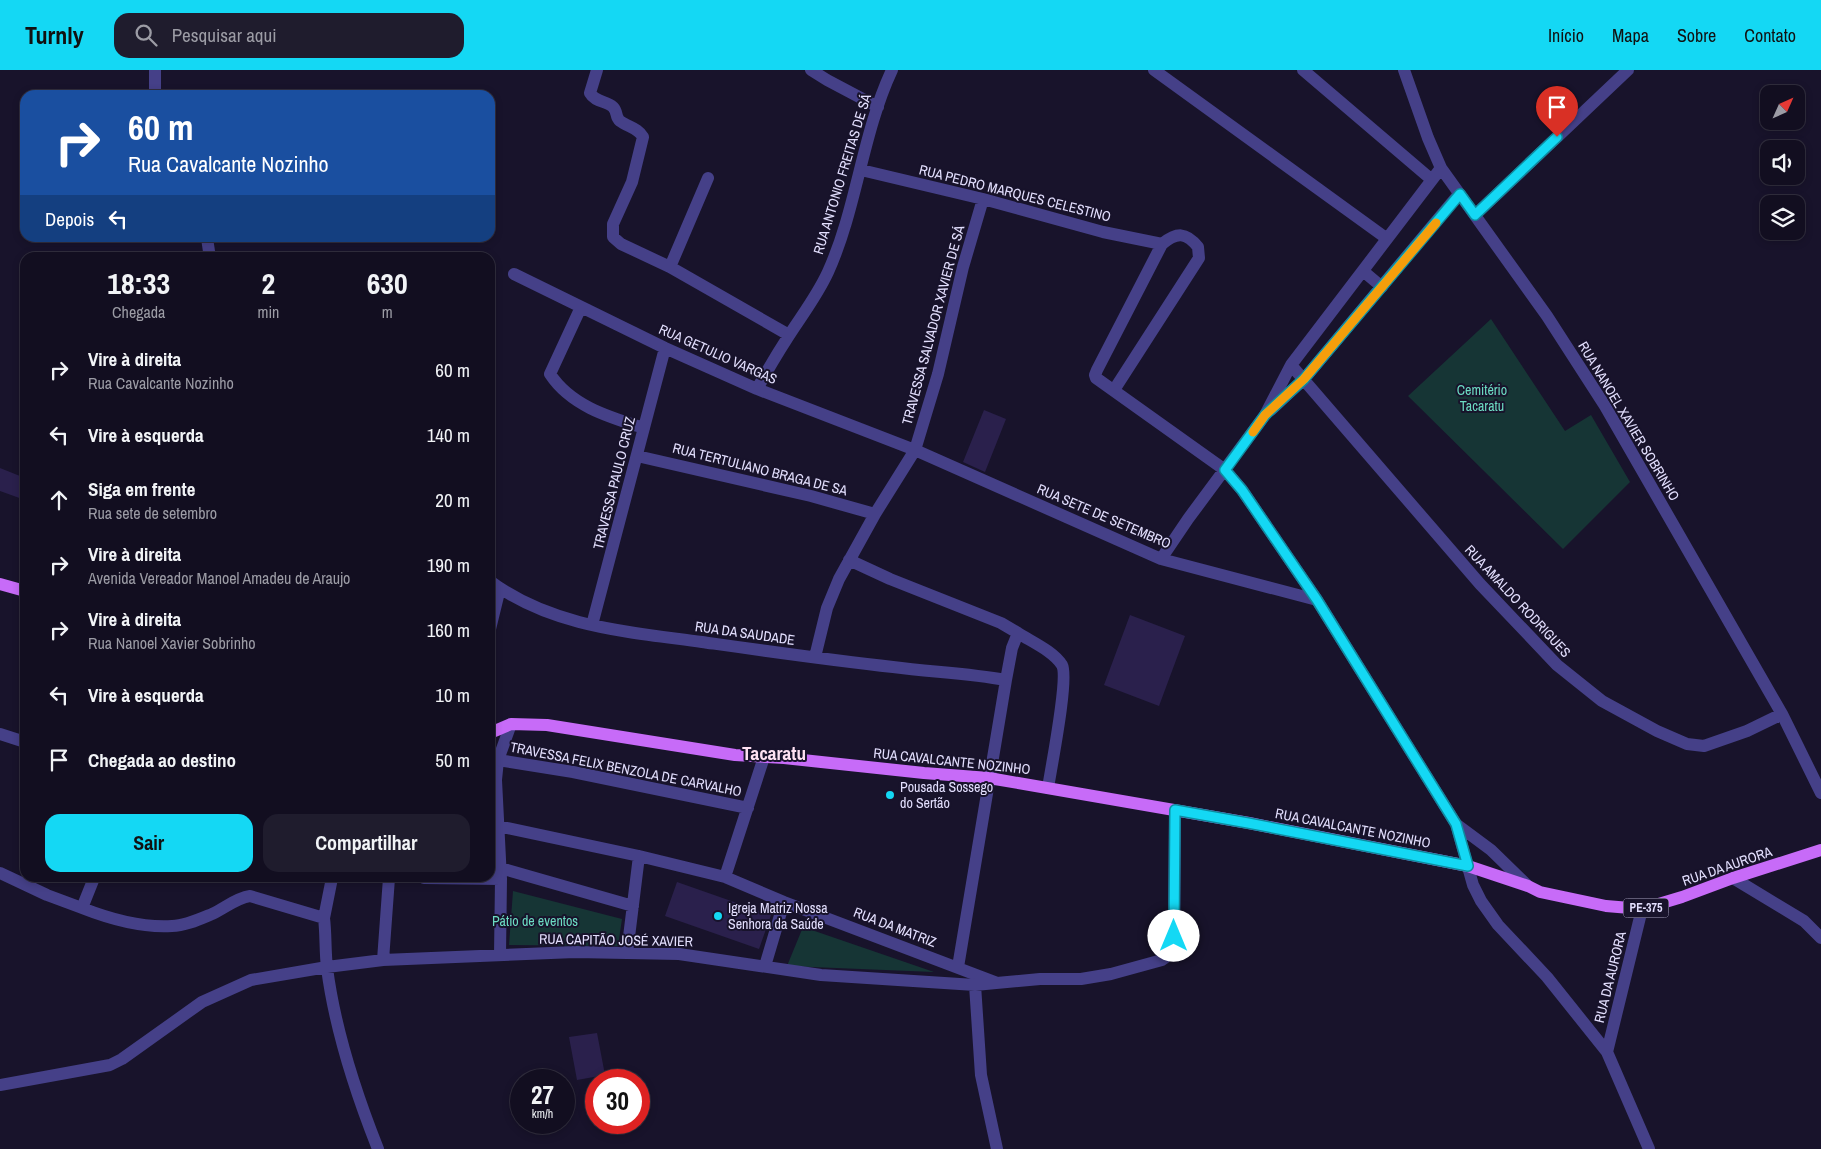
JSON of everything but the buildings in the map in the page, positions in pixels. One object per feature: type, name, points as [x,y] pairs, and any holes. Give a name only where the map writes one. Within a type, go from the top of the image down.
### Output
[{"type":"main road","points":[[0,584],[20,590]]},
{"type":"main road","name":"RUA CAVALCANTE NOZINHO","points":[[495,731],[511,724],[547,725],[735,755],[989,778],[1248,823],[1468,866]]},
{"type":"main road","name":"RUA DA AURORA","points":[[1468,866],[1528,886],[1540,892],[1606,906],[1642,909],[1821,850]]},
{"type":"street","points":[[154,70],[155,90]]},
{"type":"street","points":[[597,70],[590,93],[592,97],[612,106],[620,122],[638,131],[643,137],[632,182],[613,224],[612,234],[618,243],[670,267],[789,335]]},
{"type":"street","points":[[811,70],[878,107]]},
{"type":"street","name":"RUA ANTONIO FREITAS DE SÁ","points":[[756,389],[789,335],[810,306],[828,272],[861,170],[878,107],[892,70]]},
{"type":"street","points":[[1154,70],[1386,238]]},
{"type":"street","points":[[1303,70],[1432,180]]},
{"type":"street","name":"RUA NANOEL XAVIER SOBRINHO","points":[[1404,70],[1428,138],[1441,168],[1546,316],[1605,406],[1782,714],[1821,793]]},
{"type":"street","points":[[1475,215],[1628,70]]},
{"type":"street","points":[[1161,559],[1188,519],[1265,415],[1291,365],[1441,168]]},
{"type":"street","name":"RUA PEDRO MARQUES CELESTINO","points":[[861,170],[983,199],[1103,232],[1162,244]]},
{"type":"street","points":[[670,267],[708,178]]},
{"type":"street","points":[[1265,415],[1304,379],[1460,194]]},
{"type":"street","name":"TRAVESSA SALVADOR XAVIER DE SÁ","points":[[815,657],[827,608],[838,579],[874,514],[915,450],[938,374],[963,267],[983,199]]},
{"type":"street","points":[[1110,387],[1199,258],[1198,247],[1182,235],[1174,236],[1162,244],[1095,375],[1100,381],[1225,470],[1242,490],[1317,600],[1456,824],[1473,885],[1481,901],[1498,925],[1570,1004],[1607,1052],[1649,1149]]},
{"type":"street","points":[[1362,271],[1382,287]]},
{"type":"street","name":"RUA GETULIO VARGAS","points":[[514,274],[665,348],[756,389],[915,450]]},
{"type":"street","points":[[581,308],[550,374],[558,385],[578,401],[603,415],[644,428]]},
{"type":"street","name":"TRAVESSA PAULO CRUZ","points":[[592,625],[665,348]]},
{"type":"street","name":"RUA AMALDO RODRIGUES","points":[[1291,365],[1493,597],[1557,665],[1602,701],[1657,731],[1687,744],[1704,746],[1747,731],[1782,714]]},
{"type":"street","name":"RUA SETE DE SETEMBRO","points":[[915,450],[1161,559],[1317,600]]},
{"type":"street","name":"RUA TERTULIANO BRAGA DE SA","points":[[637,456],[811,496],[874,514]]},
{"type":"street","points":[[849,560],[890,579],[1001,623],[1057,659],[1064,670],[1058,729],[1048,788]]},
{"type":"street","name":"RUA DA SAUDADE","points":[[495,584],[544,611],[592,625],[896,668],[978,675],[1006,680]]},
{"type":"street","points":[[958,967],[1006,680],[1012,648],[1018,633]]},
{"type":"street","points":[[495,770],[511,724]]},
{"type":"street","points":[[0,734],[20,740]]},
{"type":"street","points":[[725,877],[764,757]]},
{"type":"street","name":"TRAVESSA FELIX BENZOLA DE CARVALHO","points":[[498,760],[574,772],[748,808]]},
{"type":"street","points":[[495,797],[500,874],[500,955]]},
{"type":"street","name":"RUA CAPITÃO JOSÉ XAVIER","points":[[0,1085],[110,1065],[122,1059],[202,1002],[258,978],[383,960],[575,952],[686,955],[821,975],[976,985],[994,982],[1081,978],[1137,968],[1166,957],[1174,936],[1175,810]]},
{"type":"street","points":[[1456,824],[1491,850],[1528,886]]},
{"type":"street","name":"RUA DA MATRIZ","points":[[498,826],[639,856],[725,877],[784,902],[994,982]]},
{"type":"street","points":[[627,953],[639,856]]},
{"type":"street","points":[[0,873],[47,895],[125,922],[172,926],[184,924],[213,914],[244,897],[250,896],[324,918]]},
{"type":"street","points":[[495,874],[633,906]]},
{"type":"street","name":"RUA DA AURORA","points":[[1733,878],[1804,921],[1821,938]]},
{"type":"street","points":[[82,908],[92,882]]},
{"type":"street","points":[[331,882],[324,918],[327,967],[336,1018],[360,1103],[378,1149]]},
{"type":"street","points":[[383,960],[389,882]]},
{"type":"street","points":[[765,966],[784,902]]},
{"type":"street","name":"RUA DA AURORA","points":[[1607,1052],[1642,909]]},
{"type":"street","points":[[976,985],[981,1075],[997,1149]]},
{"type":"green space","name":"Cemitério Tacaratu","points":[[1491,319],[1565,431],[1591,415],[1630,482],[1563,549],[1408,396]]},
{"type":"green space","name":"Pátio de eventos","points":[[513,891],[622,919],[618,946],[509,945]]},
{"type":"green space","points":[[803,927],[934,972],[787,966]]},
{"type":"slow traffic","points":[[1253,432],[1265,415],[1304,379],[1436,223]]},
{"type":"place","name":"Pousada Sossego do Sertão","points":[[890,795]]},
{"type":"place","name":"Igreja Matriz Nossa Senhora da Saúde","points":[[718,916]]},
{"type":"district","name":"Tacaratu","points":[[774,753]]},
{"type":"route","points":[[1174,936],[1175,810],[1468,866],[1456,824],[1317,600],[1242,490],[1225,470],[1265,415],[1304,379],[1460,194],[1475,215],[1557,137]]}]
